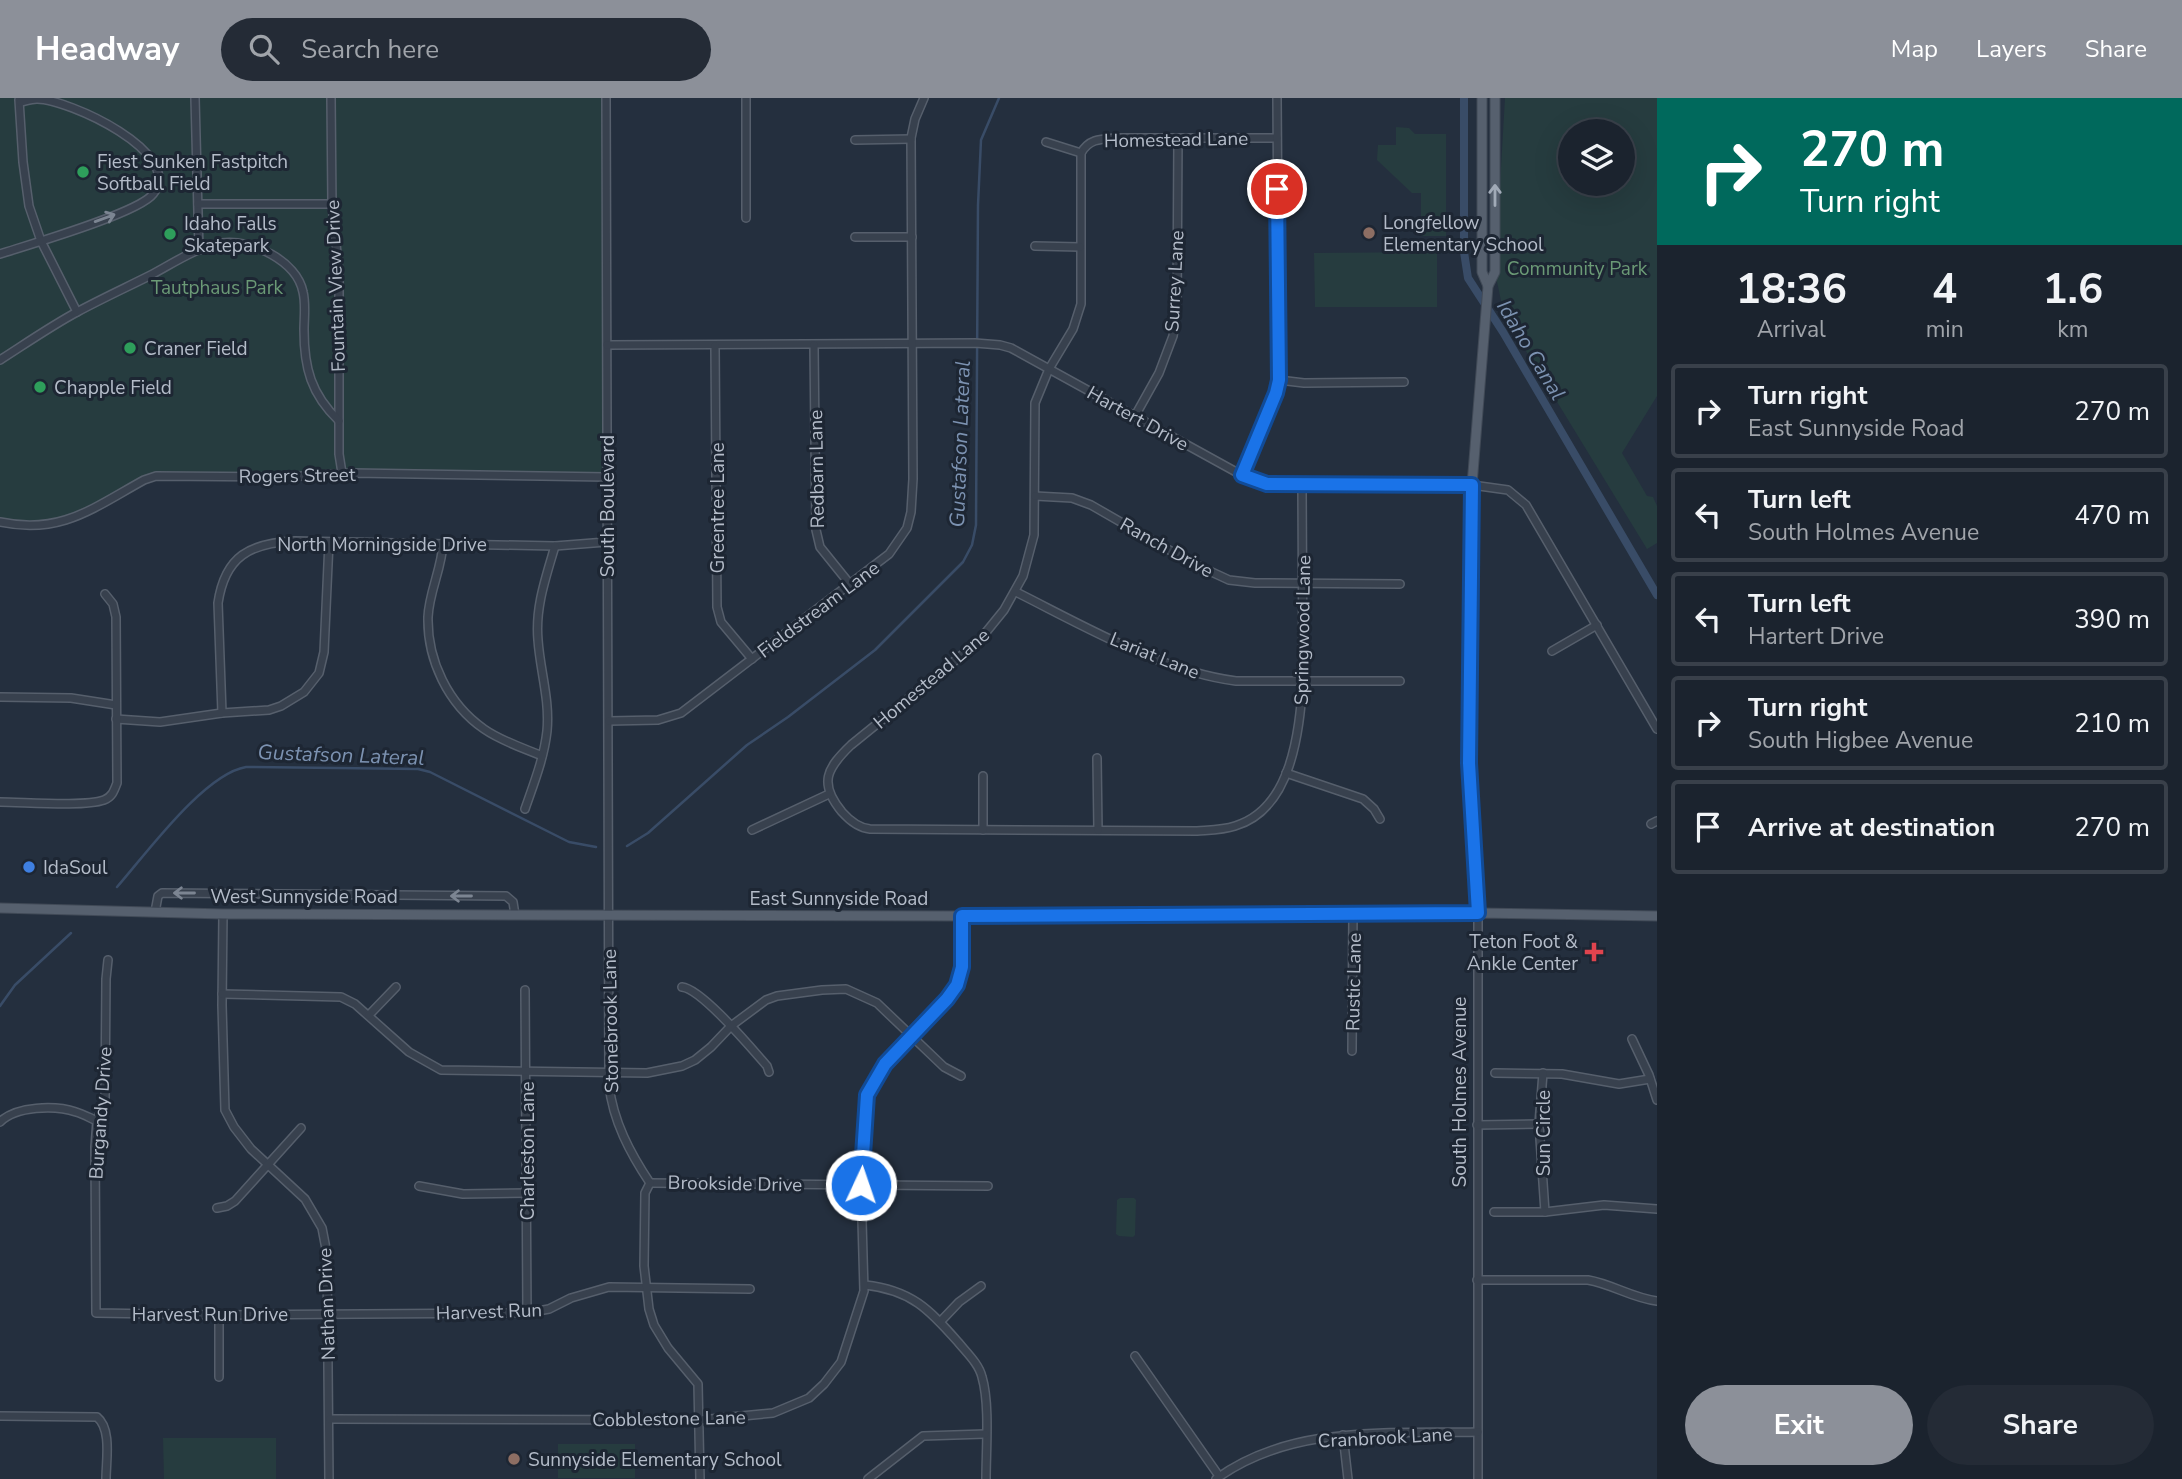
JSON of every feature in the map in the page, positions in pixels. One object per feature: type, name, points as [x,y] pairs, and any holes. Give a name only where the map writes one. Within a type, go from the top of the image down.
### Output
[{"type":"main road","name":"South Holmes Avenue","points":[[1482,98],[1482,272],[1488,286]]},
{"type":"main road","name":"South Holmes Avenue","points":[[1478,913],[1469,763],[1472,485],[1488,286],[1495,272],[1496,98]]},
{"type":"main road","name":"West Sunnyside Road","points":[[0,908],[223,914],[609,914]]},
{"type":"main road","name":"East Sunnyside Road","points":[[609,914],[962,916],[1478,913],[1657,916]]},
{"type":"street","points":[[195,98],[199,250]]},
{"type":"street","name":"Fountain View Drive","points":[[331,98],[332,204],[339,273],[339,421],[342,473]]},
{"type":"street","name":"South Boulevard","points":[[606,98],[609,914]]},
{"type":"street","points":[[746,98],[746,218]]},
{"type":"street","name":"Fieldstream Lane","points":[[609,721],[671,718],[681,713],[889,554],[904,535],[911,512],[914,479],[911,139],[915,119],[924,98]]},
{"type":"street","points":[[1242,475],[1279,380],[1277,98]]},
{"type":"street","points":[[0,254],[41,241],[146,202],[158,187],[159,177],[157,166],[142,148],[103,122],[54,103],[37,99],[20,100],[23,162],[29,206],[41,241],[77,312]]},
{"type":"street","name":"Surrey Lane","points":[[1135,416],[1159,373],[1173,336],[1177,306],[1178,138]]},
{"type":"street","name":"Homestead Lane","points":[[828,791],[828,774],[835,761],[978,642],[1016,592],[1028,561],[1034,535],[1035,403],[1049,369],[1077,319],[1081,304],[1081,153],[1085,146],[1096,140],[1277,138]]},
{"type":"street","points":[[855,140],[911,139]]},
{"type":"street","name":"Homestead Lane","points":[[1046,142],[1081,153]]},
{"type":"street","points":[[198,204],[332,204]]},
{"type":"street","points":[[855,237],[912,237]]},
{"type":"street","points":[[0,360],[77,312],[199,250],[221,243],[243,244],[275,257],[292,271],[304,294],[304,351],[307,371],[322,402],[339,421]]},
{"type":"street","points":[[1035,246],[1080,247]]},
{"type":"street","name":"Hartert Drive","points":[[607,345],[979,343],[1011,348],[1242,475],[1267,484],[1472,485],[1508,491],[1526,505],[1657,729]]},
{"type":"street","name":"Redbarn Lane","points":[[814,345],[816,530],[820,547],[849,583]]},
{"type":"street","name":"Greentree Lane","points":[[715,346],[717,607],[720,622],[751,659]]},
{"type":"street","points":[[1279,380],[1304,383],[1404,382]]},
{"type":"street","name":"Rogers Street","points":[[0,522],[17,526],[37,526],[75,519],[156,476],[287,477],[342,473],[607,477]]},
{"type":"street","name":"Springwood Lane","points":[[828,791],[848,819],[863,828],[1197,831],[1236,826],[1254,818],[1270,803],[1286,773],[1295,741],[1303,682],[1302,486]]},
{"type":"street","name":"Ranch Drive","points":[[1035,496],[1072,498],[1091,505],[1190,562],[1229,580],[1255,583],[1399,584]]},
{"type":"street","name":"North Morningside Drive","points":[[222,713],[218,603],[225,573],[237,558],[264,544],[295,541],[555,546],[606,542]]},
{"type":"street","points":[[116,719],[160,722],[222,713],[269,710],[304,692],[313,682],[323,662],[329,542]]},
{"type":"street","points":[[443,543],[428,617],[434,665],[458,705],[470,718],[500,739],[542,756]]},
{"type":"street","points":[[525,808],[542,756],[547,709],[537,622],[555,546]]},
{"type":"street","name":"Lariat Lane","points":[[1016,592],[1078,623],[1192,673],[1236,681],[1399,681]]},
{"type":"street","points":[[0,802],[90,802],[107,799],[113,794],[117,783],[116,617],[113,604],[105,594]]},
{"type":"street","points":[[1552,651],[1597,625]]},
{"type":"street","points":[[0,697],[71,698],[116,705]]},
{"type":"street","points":[[1097,758],[1098,830]]},
{"type":"street","points":[[1286,773],[1363,799],[1380,819]]},
{"type":"street","points":[[982,776],[983,830]]},
{"type":"street","points":[[752,830],[828,791]]},
{"type":"street","points":[[155,912],[158,896],[162,893],[189,893],[506,896],[513,902],[515,915]]},
{"type":"street","name":"Rustic Lane","points":[[1352,1051],[1353,913]]},
{"type":"street","name":"South Holmes Avenue","points":[[1478,913],[1478,1479]]},
{"type":"street","name":"Nathan Drive","points":[[223,914],[225,1110],[244,1141],[305,1199],[322,1228],[327,1254],[329,1479]]},
{"type":"street","name":"Stonebrook Lane","points":[[609,914],[610,1101],[625,1140],[650,1183]]},
{"type":"street","name":"Cobblestone Lane","points":[[330,1419],[699,1420],[773,1413],[809,1398],[841,1362],[865,1285],[861,1185],[867,1095],[885,1064],[957,985],[962,967],[962,916]]},
{"type":"street","name":"Burgandy Drive","points":[[95,1309],[95,1147],[97,1121],[105,1099],[108,960]]},
{"type":"street","points":[[369,1016],[396,987]]},
{"type":"street","points":[[682,987],[694,992],[731,1026],[767,1066],[769,1072]]},
{"type":"street","points":[[222,994],[341,997],[355,1004],[410,1052],[441,1070],[647,1073],[682,1066],[695,1060],[754,1006],[778,996],[846,989],[877,1003],[944,1067],[961,1076]]},
{"type":"street","name":"Charleston Lane","points":[[525,990],[527,1313]]},
{"type":"street","points":[[1632,1039],[1657,1100]]},
{"type":"street","points":[[1495,1073],[1543,1073]]},
{"type":"street","name":"Sun Circle","points":[[1545,1212],[1539,1124],[1543,1073],[1619,1084],[1650,1079]]},
{"type":"street","points":[[0,1122],[11,1113],[46,1108],[75,1111],[97,1121]]},
{"type":"street","points":[[1477,1125],[1539,1124]]},
{"type":"street","points":[[217,1208],[227,1206],[235,1200],[301,1128]]},
{"type":"street","points":[[650,1183],[645,1193],[646,1288],[654,1325],[668,1348],[698,1384],[700,1479]]},
{"type":"street","name":"Brookside Drive","points":[[650,1183],[988,1186]]},
{"type":"street","points":[[418,1186],[463,1194],[528,1193]]},
{"type":"street","points":[[1494,1212],[1545,1212],[1604,1205],[1657,1209]]},
{"type":"street","points":[[1477,1280],[1588,1280],[1600,1282],[1638,1298],[1657,1301]]},
{"type":"street","points":[[865,1285],[887,1287],[915,1300],[940,1322],[981,1373],[985,1400],[986,1479]]},
{"type":"street","points":[[940,1322],[959,1302],[981,1286]]},
{"type":"street","name":"Harvest Run","points":[[328,1314],[527,1313],[549,1309],[596,1289],[750,1289]]},
{"type":"street","name":"Harvest Run Drive","points":[[95,1309],[96,1313],[102,1314],[328,1314]]},
{"type":"street","points":[[219,1315],[219,1377]]},
{"type":"street","points":[[1135,1356],[1217,1478]]},
{"type":"street","points":[[0,1416],[97,1417],[104,1424],[106,1433],[106,1479]]},
{"type":"street","name":"Cranbrook Lane","points":[[1217,1478],[1257,1457],[1289,1445],[1343,1435],[1478,1432]]},
{"type":"street","points":[[868,1479],[923,1436],[985,1434]]},
{"type":"street","points":[[1343,1435],[1348,1479]]},
{"type":"green space","name":"Tautphaus Park","points":[[0,98],[606,98],[607,477],[156,476],[56,524],[0,522]]},
{"type":"green space","name":"Community Park","points":[[1505,98],[1657,98],[1657,396],[1622,453],[1647,496],[1653,497],[1657,506],[1657,543],[1647,549],[1504,315],[1495,272]]},
{"type":"green space","points":[[1396,127],[1409,128],[1415,134],[1446,134],[1446,236],[1421,236],[1421,193],[1412,193],[1377,160],[1378,145],[1396,145]]},
{"type":"green space","points":[[1437,252],[1437,307],[1315,307],[1314,253]]},
{"type":"green space","points":[[1117,1200],[1136,1200],[1133,1237],[1116,1234]]},
{"type":"green space","points":[[163,1438],[276,1438],[276,1479],[164,1479]]},
{"type":"green space","points":[[558,1444],[635,1444],[635,1478],[558,1478]]},
{"type":"waterway","name":"Gustafson Lateral","points":[[627,846],[648,833],[747,745],[875,650],[963,562],[972,545],[976,525],[978,205],[981,140],[999,98]]},
{"type":"waterway","name":"Idaho Canal","points":[[1464,98],[1464,252],[1468,278],[1503,332],[1657,595]]},
{"type":"waterway","name":"Gustafson Lateral","points":[[117,887],[194,799],[212,784],[246,767],[418,769],[430,772],[569,842],[596,847]]},
{"type":"waterway","name":"Gustafson Lateral","points":[[0,1006],[15,985],[71,933]]},
{"type":"place","name":"Fiest Sunken Fastpitch Softball Field","points":[[83,172]]},
{"type":"place","name":"Longfellow Elementary School","points":[[1369,233]]},
{"type":"place","name":"Idaho Falls Skatepark","points":[[170,234]]},
{"type":"place","name":"Craner Field","points":[[130,348]]},
{"type":"place","name":"Chapple Field","points":[[40,387]]},
{"type":"place","name":"IdaSoul","points":[[29,867]]},
{"type":"place","name":"Teton Foot & Ankle Center","points":[[1594,952]]},
{"type":"place","name":"Sunnyside Elementary School","points":[[514,1459]]},
{"type":"route","points":[[861,1185],[867,1095],[885,1064],[957,985],[962,967],[962,916],[1478,913],[1469,763],[1472,485],[1302,486],[1267,484],[1242,475],[1279,380],[1277,189]]}]
